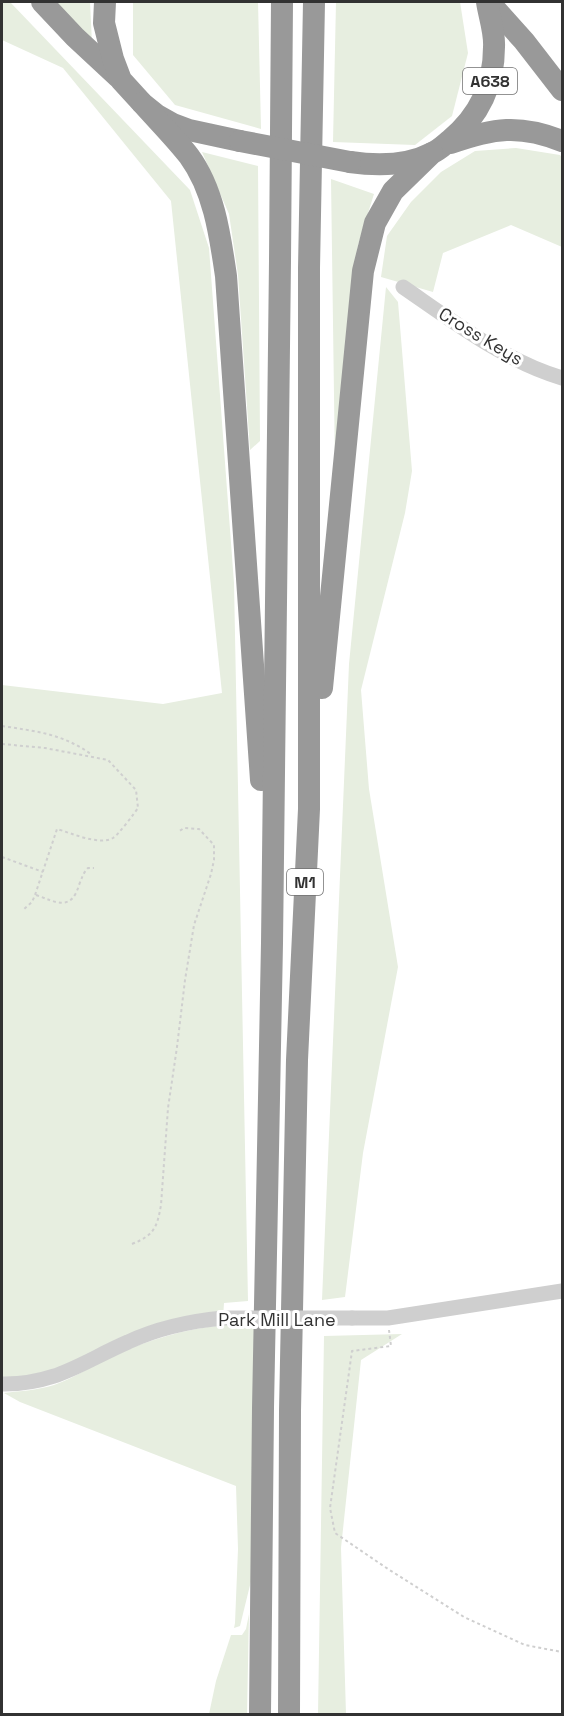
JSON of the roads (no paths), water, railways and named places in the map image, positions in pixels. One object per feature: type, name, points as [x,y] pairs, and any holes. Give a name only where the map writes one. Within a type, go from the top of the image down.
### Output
[{"type":"highway","name":"A638","points":[[42,2],[142,103],[157,115],[181,127],[350,162],[379,164],[397,163],[466,137],[503,129],[544,133],[562,141]]},
{"type":"highway","name":"A638","points":[[105,2],[108,40],[121,80]]},
{"type":"highway","name":"M1","points":[[260,1714],[263,1384],[272,943],[282,2]]},
{"type":"highway","name":"M1","points":[[289,1714],[290,1411],[297,1060],[309,809],[309,268],[314,2]]},
{"type":"highway","name":"A638","points":[[488,2],[524,41],[562,90]]},
{"type":"highway","name":"A638","points":[[438,149],[460,132],[471,119],[484,98],[490,81],[494,46],[488,2]]},
{"type":"highway","points":[[142,103],[189,156],[201,175],[221,243],[226,276],[272,943]]},
{"type":"highway","points":[[309,809],[363,271],[375,223],[393,191],[438,149]]},
{"type":"street","name":"Cross Keys","points":[[403,287],[452,321],[514,359],[562,378]]},
{"type":"street","name":"Park Mill Lane","points":[[2,1384],[42,1380],[66,1373],[129,1341],[192,1321],[223,1318],[388,1318],[562,1291]]}]
